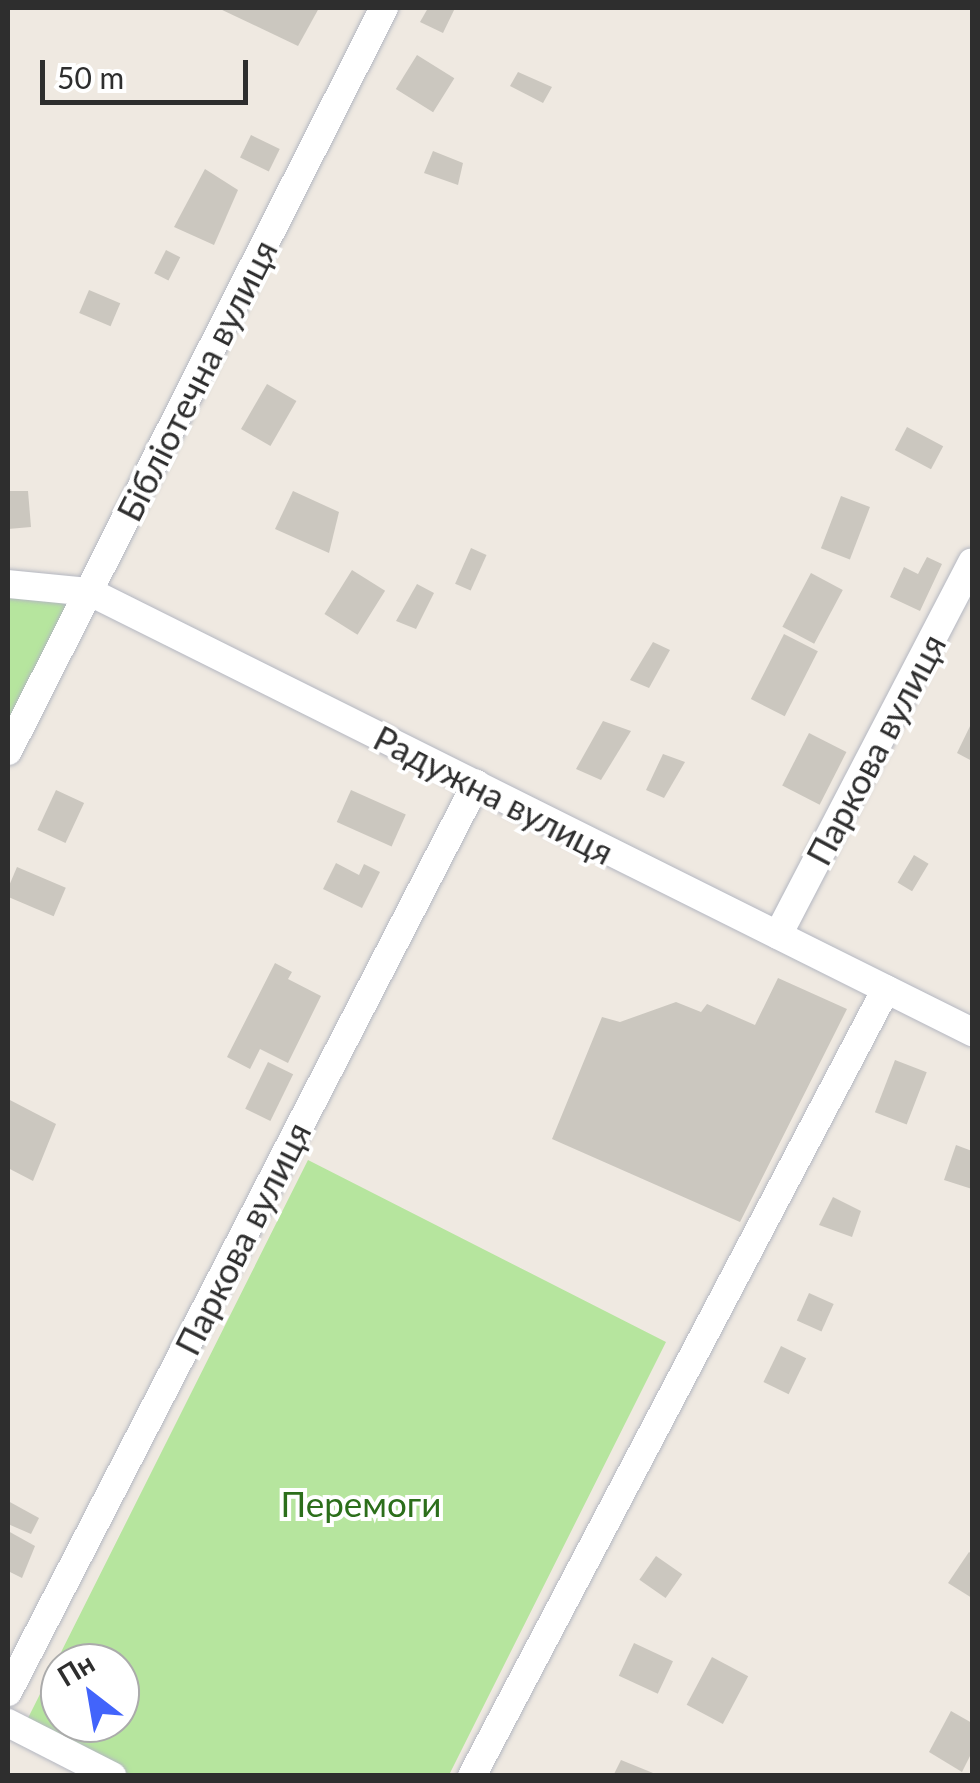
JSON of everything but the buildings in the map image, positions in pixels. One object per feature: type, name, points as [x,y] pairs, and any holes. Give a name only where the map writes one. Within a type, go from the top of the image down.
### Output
[{"type":"street","name":"Бібліотечна вулиця","points":[[8,751],[384,8]]},
{"type":"street","name":"Паркова вулиця","points":[[778,935],[972,563]]},
{"type":"street","name":"Радужна вулиця","points":[[8,584],[90,592],[972,1032]]},
{"type":"street","name":"Паркова вулиця","points":[[8,1692],[476,784]]},
{"type":"street","points":[[472,1776],[886,990]]},
{"type":"street","points":[[8,1724],[112,1776]]},
{"type":"green space","points":[[8,584],[90,592],[8,751]]},
{"type":"green space","name":"Перемоги","points":[[308,1160],[666,1342],[449,1775],[121,1775],[58,1743],[140,1743],[140,1643],[66,1643]]},
{"type":"green space","name":"Перемоги","points":[[40,1694],[40,1734],[24,1726]]}]
